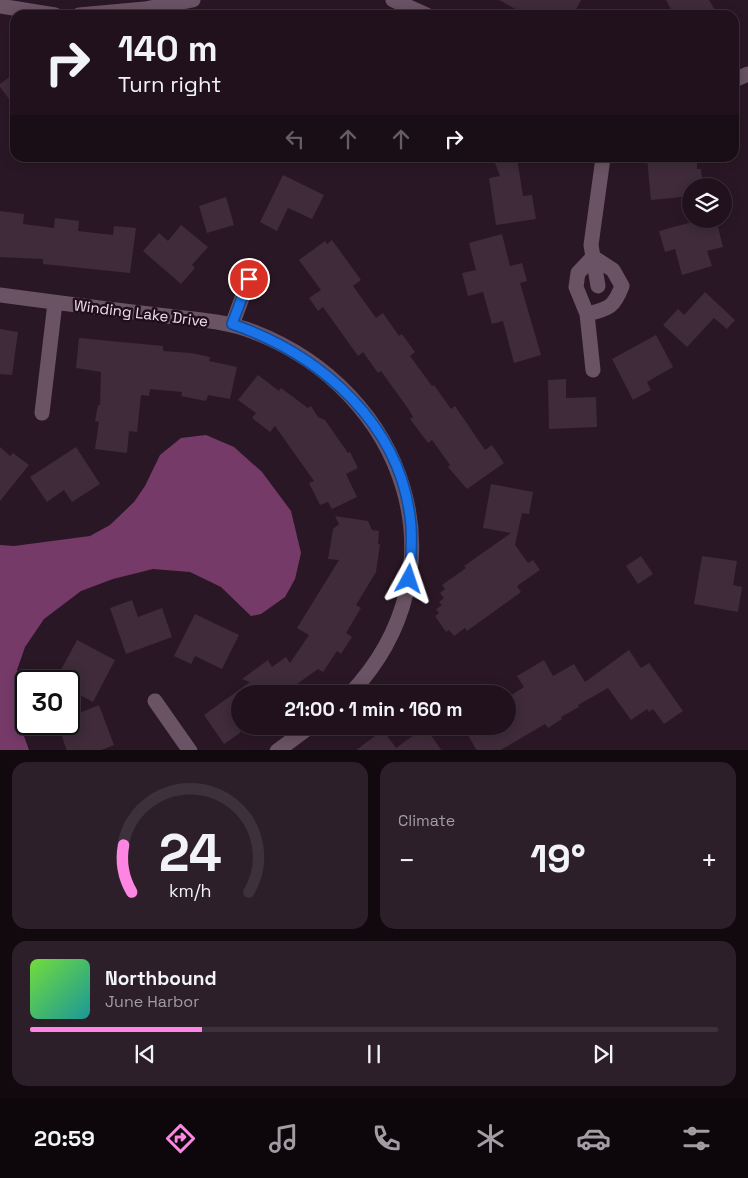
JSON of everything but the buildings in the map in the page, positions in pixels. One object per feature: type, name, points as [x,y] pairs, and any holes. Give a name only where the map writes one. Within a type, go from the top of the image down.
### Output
[{"type":"street","points":[[134,10],[193,0]]},
{"type":"street","points":[[393,0],[416,10]]},
{"type":"street","points":[[0,6],[36,6]]},
{"type":"street","points":[[598,286],[591,245],[602,162]]},
{"type":"street","points":[[593,257],[578,273],[576,287],[587,314],[593,370]]},
{"type":"street","points":[[587,314],[604,310],[616,302],[622,286],[613,270],[593,257]]},
{"type":"street","points":[[232,324],[249,279]]},
{"type":"street","name":"Winding Lake Drive","points":[[0,294],[55,303],[232,324],[275,341],[306,359],[334,380],[358,406],[373,424],[387,446],[398,472],[406,498],[411,525],[412,552],[403,606],[393,632],[380,657],[357,685]]},
{"type":"street","points":[[42,412],[55,303]]},
{"type":"street","points":[[155,701],[190,750]]},
{"type":"street","points":[[277,750],[298,735]]},
{"type":"shaded area","points":[[206,435],[234,447],[262,472],[291,511],[301,553],[295,579],[285,597],[261,614],[251,616],[221,587],[190,572],[153,569],[113,579],[81,591],[44,619],[25,647],[17,670],[15,670],[15,735],[24,735],[29,750],[0,750],[0,545],[14,546],[90,536],[110,525],[134,502],[145,486],[160,455],[181,438]]},
{"type":"route","points":[[249,279],[232,324],[275,341],[306,359],[334,380],[373,424],[387,446],[406,498],[411,525],[412,552],[409,579]]}]
